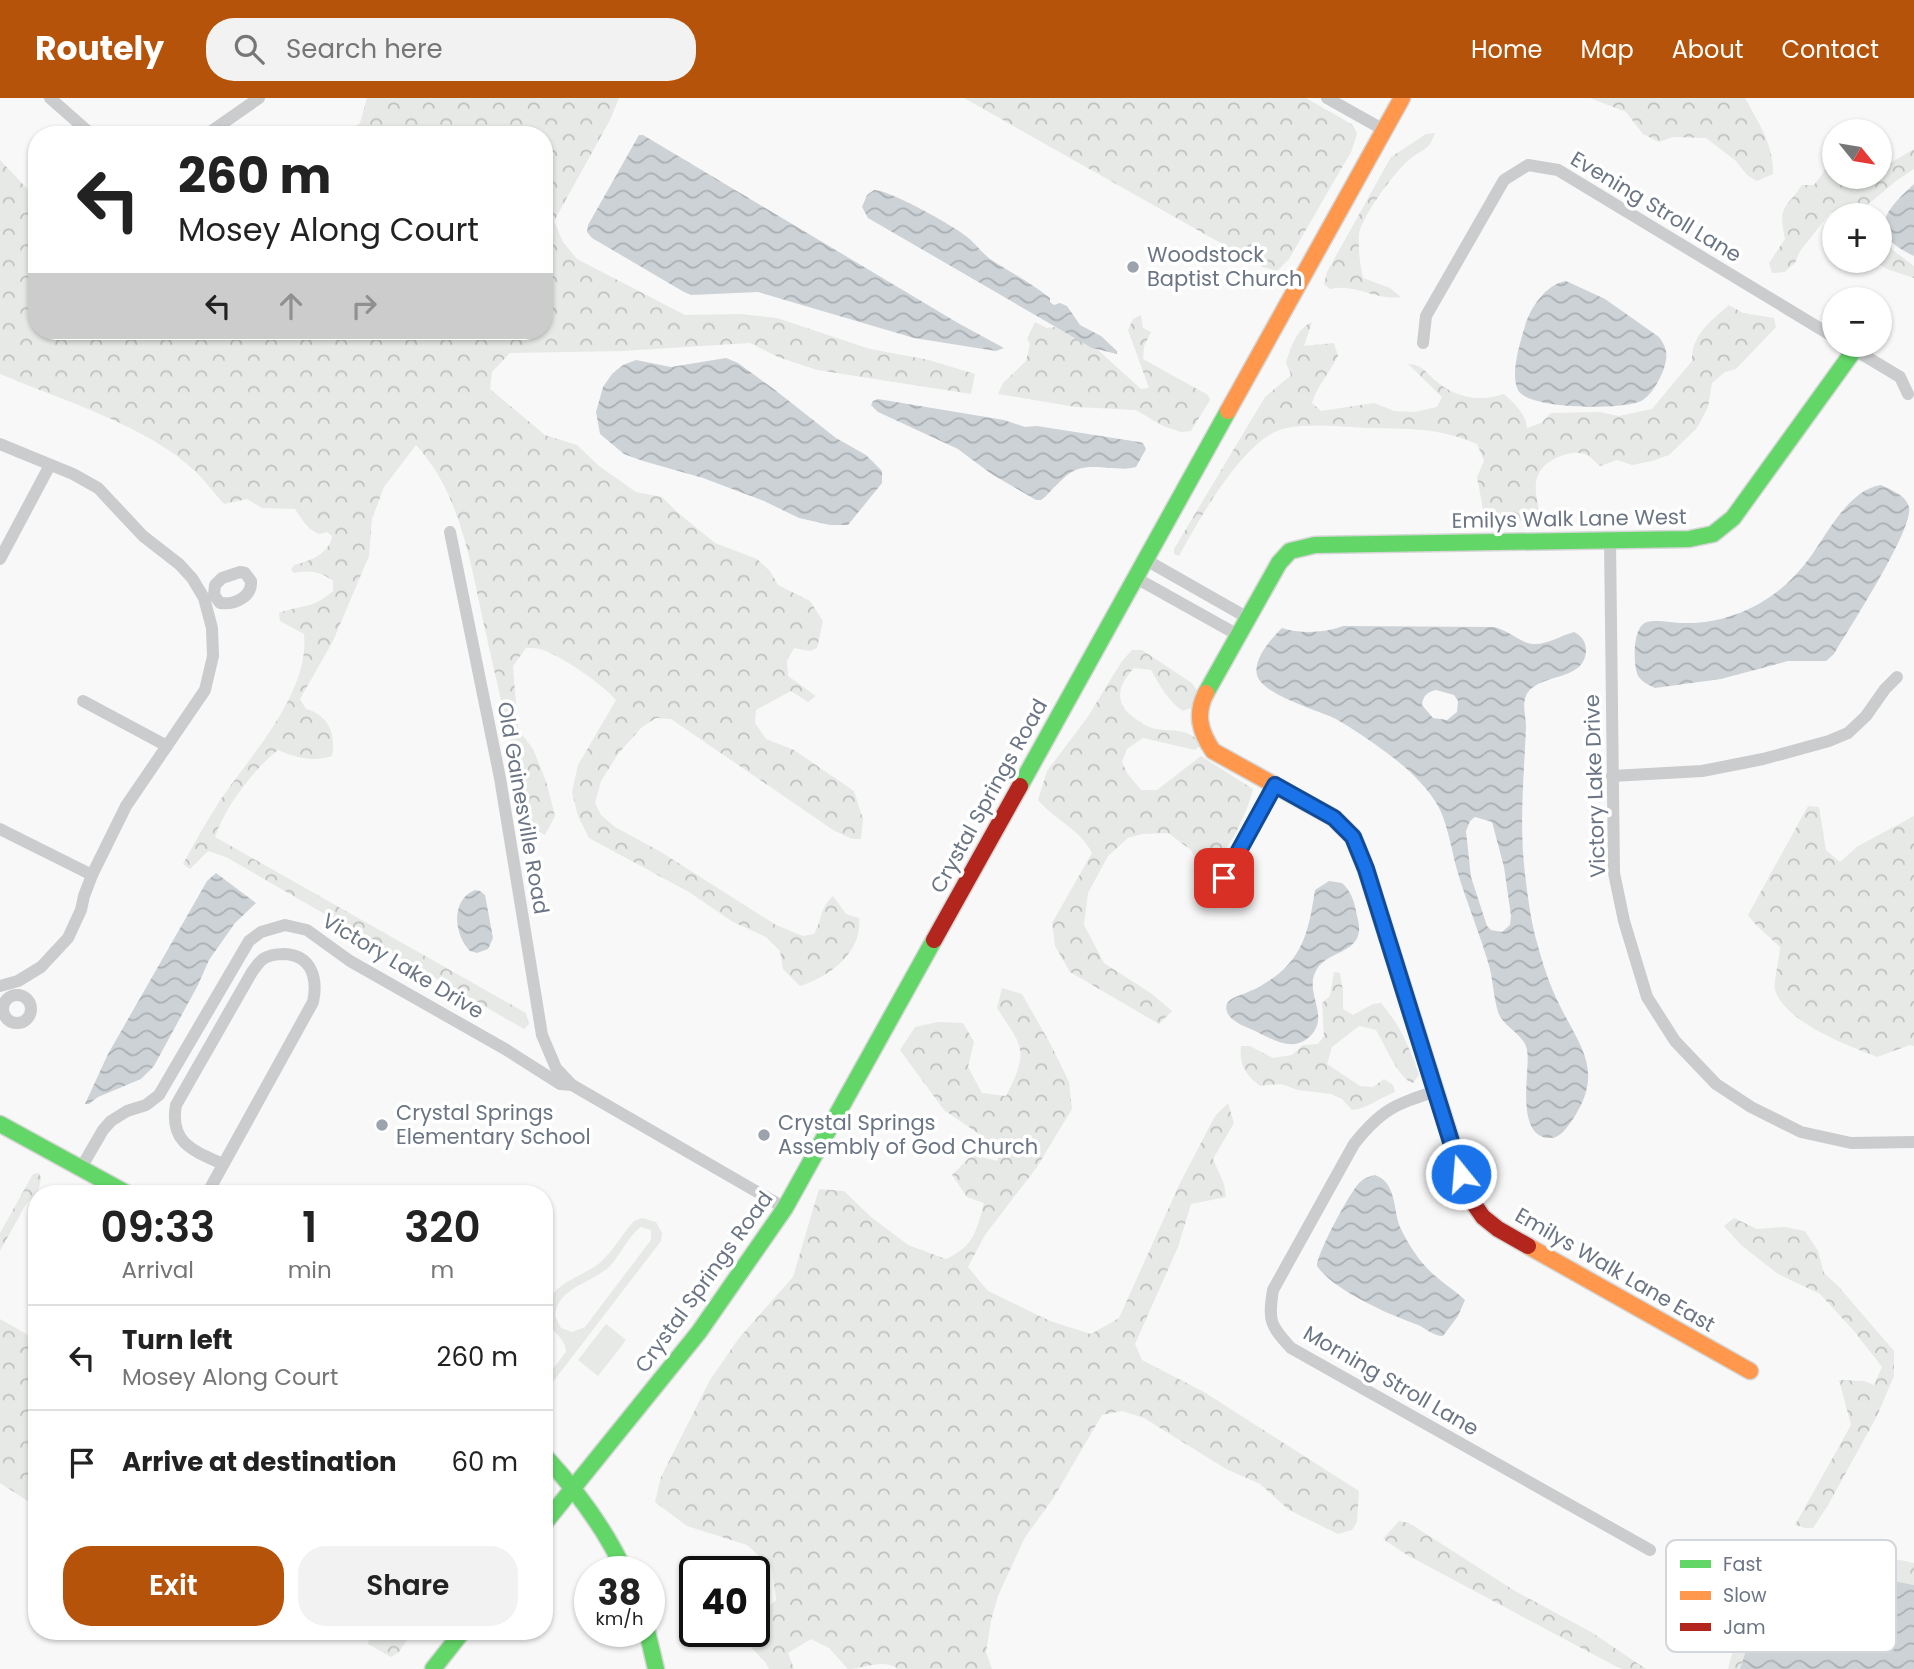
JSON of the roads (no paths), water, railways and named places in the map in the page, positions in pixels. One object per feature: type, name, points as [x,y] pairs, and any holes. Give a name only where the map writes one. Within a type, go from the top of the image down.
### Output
[{"type":"street","points":[[50,98],[82,126]]},
{"type":"street","points":[[219,126],[259,98]]},
{"type":"street","points":[[1327,98],[1384,130]]},
{"type":"street","name":"Crystal Springs Road","points":[[553,1512],[699,1332],[785,1208],[1402,98]]},
{"type":"street","name":"Evening Stroll Lane","points":[[1423,343],[1426,316],[1504,180],[1528,165],[1558,170],[1822,330]]},
{"type":"street","name":"Emilys Walk Lane West","points":[[1238,635],[1279,563],[1290,551],[1315,545],[1689,539],[1713,534],[1733,518],[1844,357]]},
{"type":"street","points":[[1867,357],[1900,377],[1908,394]]},
{"type":"street","points":[[0,444],[73,474],[98,488],[143,537],[192,578],[209,597],[212,628],[212,668],[205,690],[126,806],[92,875],[81,910],[61,947],[41,967],[8,989]]},
{"type":"street","points":[[0,559],[50,466]]},
{"type":"street","name":"Old Gainesville Road","points":[[450,531],[500,778],[542,1035],[556,1068],[572,1085]]},
{"type":"street","name":"Victory Lake Drive","points":[[1610,540],[1614,873],[1624,921],[1647,997],[1675,1041],[1716,1084],[1751,1107],[1801,1132],[1851,1143],[1914,1142]]},
{"type":"street","points":[[1146,560],[1248,618]]},
{"type":"street","points":[[1136,578],[1238,635]]},
{"type":"street","name":"Emilys Walk Lane East","points":[[1238,635],[1200,705],[1199,724],[1202,734],[1213,751],[1334,818],[1353,837],[1366,869],[1469,1197],[1483,1217],[1497,1228],[1750,1371]]},
{"type":"street","points":[[1612,776],[1702,771],[1763,759],[1829,741],[1848,733],[1867,716],[1885,689],[1897,677]]},
{"type":"street","points":[[83,701],[167,746]]},
{"type":"street","points":[[1211,901],[1275,785]]},
{"type":"street","points":[[0,830],[92,875]]},
{"type":"street","name":"Victory Lake Drive","points":[[82,1168],[111,1121],[127,1111],[146,1105],[159,1095],[249,941],[261,932],[285,925],[307,930],[350,961],[505,1049],[559,1084],[572,1085],[785,1208]]},
{"type":"street","points":[[212,1185],[313,1002],[316,987],[313,972],[308,964],[292,955],[274,954],[263,959],[252,972],[176,1105],[173,1121],[175,1130],[188,1147],[223,1164]]},
{"type":"street","name":"Morning Stroll Lane","points":[[1436,1091],[1395,1105],[1371,1123],[1354,1144],[1273,1290],[1269,1313],[1276,1331],[1291,1348],[1650,1550]]},
{"type":"street","points":[[0,1124],[112,1185]]},
{"type":"street","points":[[553,1465],[604,1532],[617,1556]]},
{"type":"street","points":[[433,1669],[456,1640]]},
{"type":"street","points":[[651,1647],[656,1669]]},
{"type":"water","points":[[639,135],[1004,348],[996,351],[914,338],[758,292],[691,295],[684,292],[592,238],[587,232],[588,225]]},
{"type":"water","points":[[1914,184],[1914,256],[1892,242],[1894,204]]},
{"type":"water","points":[[874,190],[906,202],[959,231],[990,259],[1050,298],[1054,305],[1060,303],[1067,306],[1080,325],[1101,336],[1117,354],[1092,348],[868,218],[862,207],[867,195]]},
{"type":"water","points":[[1566,281],[1605,299],[1662,341],[1666,353],[1665,366],[1657,384],[1645,399],[1616,406],[1557,405],[1525,397],[1518,390],[1515,367],[1527,319],[1546,292]]},
{"type":"water","points":[[726,358],[738,363],[836,438],[866,455],[882,471],[882,483],[848,525],[830,525],[799,518],[764,501],[703,478],[643,461],[624,454],[600,434],[596,412],[603,387],[623,365],[636,360],[671,367]]},
{"type":"water","points":[[878,399],[1004,420],[1025,427],[1037,426],[1139,442],[1143,443],[1146,449],[1136,467],[1079,469],[1066,476],[1041,500],[1036,500],[990,473],[958,449],[878,412],[871,405]]},
{"type":"water","points":[[1881,485],[1905,499],[1909,507],[1908,519],[1879,580],[1834,654],[1826,661],[1788,661],[1721,679],[1655,688],[1638,676],[1635,646],[1642,625],[1651,621],[1696,623],[1720,619],[1743,612],[1764,601],[1799,572],[1832,524],[1859,494]]},
{"type":"water","points":[[1494,627],[1531,644],[1544,643],[1574,632],[1584,642],[1586,651],[1577,668],[1532,688],[1524,703],[1526,727],[1522,837],[1530,910],[1547,975],[1582,1048],[1588,1075],[1587,1089],[1581,1104],[1571,1122],[1555,1137],[1548,1138],[1538,1134],[1531,1125],[1526,1100],[1527,1050],[1498,1012],[1490,969],[1461,883],[1444,820],[1433,798],[1408,770],[1375,744],[1336,719],[1279,695],[1261,682],[1257,675],[1260,656],[1282,628],[1304,632],[1336,628]],"holes":[[[1436,690],[1454,695],[1458,701],[1457,712],[1447,720],[1433,718],[1422,705],[1426,695]],[[1475,817],[1492,822],[1504,867],[1511,916],[1510,925],[1502,932],[1491,930],[1487,926],[1471,877],[1466,831]]]},
{"type":"water","points":[[216,873],[256,903],[235,923],[209,960],[154,1066],[141,1079],[85,1104],[108,1054],[207,881]]},
{"type":"water","points":[[1329,881],[1342,883],[1349,892],[1353,899],[1359,931],[1353,944],[1322,963],[1313,978],[1318,1013],[1315,1030],[1302,1042],[1290,1044],[1272,1039],[1234,1020],[1226,1009],[1229,1001],[1273,978],[1292,960],[1308,928],[1315,890]]},
{"type":"water","points":[[475,890],[485,895],[493,938],[488,949],[477,953],[470,951],[465,944],[457,918],[461,902]]},
{"type":"water","points":[[1375,1175],[1391,1190],[1400,1227],[1416,1255],[1433,1274],[1465,1300],[1458,1316],[1443,1336],[1433,1334],[1363,1301],[1336,1284],[1317,1266],[1328,1235],[1349,1197],[1362,1181]]},
{"type":"water","points":[[1896,1581],[1914,1585],[1914,1669],[1740,1669],[1745,1652],[1896,1652]]},
{"type":"place","name":"Woodstock Baptist Church","points":[[1133,267]]},
{"type":"place","name":"Crystal Springs Elementary School","points":[[382,1125]]},
{"type":"place","name":"Crystal Springs Assembly of God Church","points":[[764,1135]]}]
